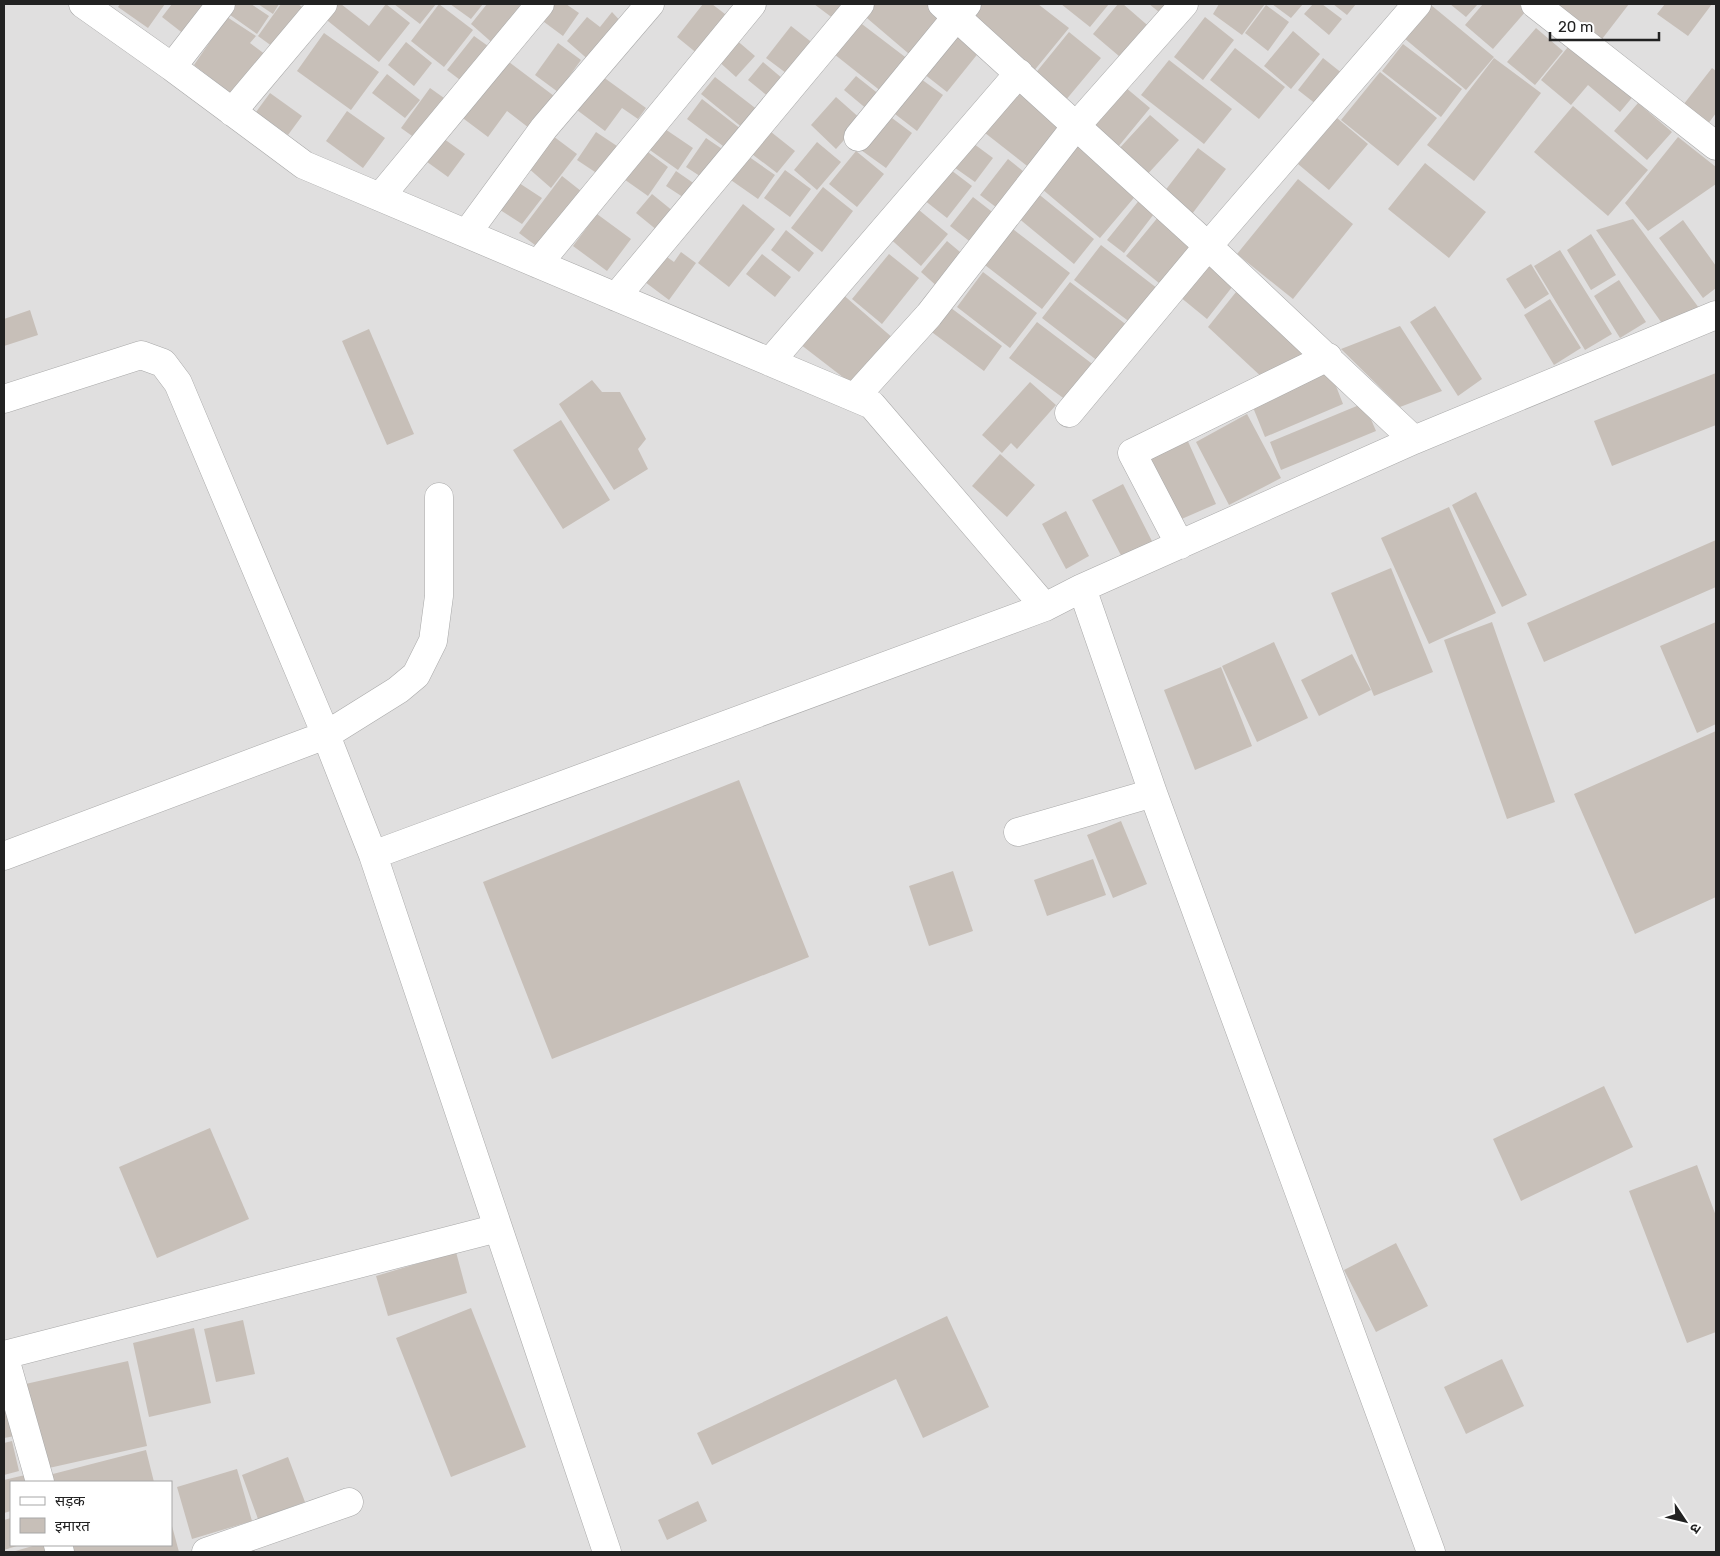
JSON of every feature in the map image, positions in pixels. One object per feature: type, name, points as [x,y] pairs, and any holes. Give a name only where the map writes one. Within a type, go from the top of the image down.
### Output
[{"type":"street","points":[[172,67],[221,4]]},
{"type":"street","points":[[232,112],[323,4]]},
{"type":"street","points":[[380,197],[540,4]]},
{"type":"street","points":[[467,234],[544,128],[650,4]]},
{"type":"street","points":[[538,264],[752,4]]},
{"type":"street","points":[[616,297],[860,4]]},
{"type":"street","points":[[855,397],[930,316],[1076,126],[1184,4]]},
{"type":"street","points":[[1069,413],[1208,246],[1417,4]]},
{"type":"street","points":[[1535,4],[1716,146]]},
{"type":"street","points":[[98,8],[172,67],[304,165],[872,405],[1045,607]]},
{"type":"street","points":[[858,137],[955,8],[1018,73],[1328,357],[1414,440]]},
{"type":"street","points":[[770,362],[1018,73]]},
{"type":"street","points":[[373,855],[1045,607],[1082,588],[1414,440],[1716,316]]},
{"type":"street","points":[[4,399],[141,355],[163,363],[178,383],[326,735],[373,855],[607,1552]]},
{"type":"street","points":[[1180,545],[1132,453],[1328,357]]},
{"type":"street","points":[[4,856],[326,735],[398,690],[416,675],[432,641],[439,596],[439,497]]},
{"type":"street","points":[[1082,588],[1153,793],[1431,1552]]},
{"type":"street","points":[[1018,832],[1153,793]]},
{"type":"street","points":[[40,1481],[4,1355],[498,1228]]},
{"type":"street","points":[[206,1552],[348,1502]]},
{"type":"shaded area","points":[[4,4],[1716,4],[1716,300],[1252,508],[1716,303],[1716,1552],[4,1552]]},
{"type":"building","points":[[120,4],[165,4],[148,28],[118,7]]},
{"type":"building","points":[[172,4],[215,4],[189,38],[162,17]]},
{"type":"building","points":[[227,4],[251,4],[269,16],[257,34],[223,10]]},
{"type":"building","points":[[258,4],[279,4],[273,14]]},
{"type":"building","points":[[281,4],[298,4],[309,12],[280,52],[258,36]]},
{"type":"building","points":[[335,4],[341,4],[369,26],[386,4],[410,23],[379,62],[323,17]]},
{"type":"building","points":[[394,4],[436,4],[420,24]]},
{"type":"building","points":[[439,4],[473,30],[444,67],[411,41]]},
{"type":"building","points":[[450,4],[483,4],[471,19]]},
{"type":"building","points":[[487,4],[518,4],[529,12],[497,47],[471,24]]},
{"type":"building","points":[[545,4],[566,4],[579,13],[563,36],[536,16]]},
{"type":"building","points":[[703,4],[712,4],[734,21],[704,59],[677,37]]},
{"type":"building","points":[[814,4],[852,4],[838,22]]},
{"type":"building","points":[[869,4],[929,4],[949,20],[915,59],[861,13]]},
{"type":"building","points":[[974,4],[1038,4],[1069,28],[1033,72],[964,18]]},
{"type":"building","points":[[1061,4],[1109,4],[1090,27]]},
{"type":"building","points":[[1118,4],[1123,4],[1153,30],[1126,62],[1093,34]]},
{"type":"building","points":[[1149,4],[1175,4],[1164,16]]},
{"type":"building","points":[[1219,4],[1265,4],[1242,35],[1213,14]]},
{"type":"building","points":[[1272,4],[1303,4],[1291,18]]},
{"type":"building","points":[[1313,4],[1322,4],[1342,19],[1329,35],[1304,14]]},
{"type":"building","points":[[1333,4],[1356,4],[1347,15]]},
{"type":"building","points":[[1450,4],[1478,4],[1466,17]]},
{"type":"building","points":[[1483,4],[1519,4],[1526,11],[1493,49],[1465,25]]},
{"type":"building","points":[[1549,4],[1629,4],[1599,43]]},
{"type":"building","points":[[1665,4],[1712,4],[1688,36],[1657,14]]},
{"type":"building","points":[[1266,5],[1289,22],[1268,51],[1245,33]]},
{"type":"building","points":[[1431,5],[1494,57],[1466,90],[1404,38]]},
{"type":"building","points":[[612,12],[624,25],[591,62],[567,41],[587,17],[600,27]]},
{"type":"building","points":[[227,17],[256,36],[250,43],[270,58],[238,99],[194,65]]},
{"type":"building","points":[[1205,17],[1234,40],[1203,80],[1174,57]]},
{"type":"building","points":[[854,18],[913,63],[887,96],[829,50]]},
{"type":"building","points":[[791,26],[819,48],[794,79],[766,58]]},
{"type":"building","points":[[952,28],[980,51],[947,92],[919,70]]},
{"type":"building","points":[[1536,28],[1563,51],[1535,85],[1507,62]]},
{"type":"building","points":[[1293,31],[1320,54],[1291,89],[1264,66]]},
{"type":"building","points":[[1069,32],[1101,58],[1065,101],[1034,75]]},
{"type":"building","points":[[324,33],[379,72],[351,110],[297,71]]},
{"type":"building","points":[[474,36],[495,51],[468,86],[447,70]]},
{"type":"building","points":[[734,38],[755,56],[736,77],[716,59]]},
{"type":"building","points":[[406,42],[432,63],[414,86],[388,65]]},
{"type":"building","points":[[1572,42],[1635,94],[1620,112],[1588,85],[1571,105],[1541,80]]},
{"type":"building","points":[[558,43],[581,60],[558,92],[535,75]]},
{"type":"building","points":[[1403,44],[1462,89],[1441,117],[1382,71]]},
{"type":"building","points":[[1235,48],[1285,87],[1259,119],[1210,80]]},
{"type":"building","points":[[501,56],[554,96],[529,128],[507,111],[488,137],[456,113]]},
{"type":"building","points":[[1323,58],[1348,78],[1321,108],[1298,90]]},
{"type":"building","points":[[1494,58],[1541,93],[1474,181],[1427,145]]},
{"type":"building","points":[[1169,60],[1232,109],[1204,144],[1141,95]]},
{"type":"building","points":[[763,62],[789,84],[775,102],[748,80]]},
{"type":"building","points":[[1712,68],[1716,71],[1716,113],[1705,128],[1680,109]]},
{"type":"building","points":[[1380,72],[1437,118],[1398,166],[1341,120]]},
{"type":"building","points":[[387,74],[420,100],[405,118],[372,93]]},
{"type":"building","points":[[599,74],[646,108],[638,119],[622,108],[605,131],[573,107]]},
{"type":"building","points":[[856,76],[880,95],[868,110],[844,90]]},
{"type":"building","points":[[715,77],[763,114],[749,133],[701,94]]},
{"type":"building","points":[[921,79],[943,95],[917,131],[895,114]]},
{"type":"building","points":[[1119,82],[1150,108],[1118,147],[1087,121]]},
{"type":"building","points":[[1015,84],[1066,124],[1031,169],[980,129]]},
{"type":"building","points":[[430,88],[451,103],[422,143],[401,128]]},
{"type":"building","points":[[270,93],[302,116],[288,135],[256,112]]},
{"type":"building","points":[[836,97],[862,120],[836,149],[811,125]]},
{"type":"building","points":[[702,99],[746,133],[731,152],[687,119]]},
{"type":"building","points":[[1638,103],[1672,132],[1647,160],[1614,131]]},
{"type":"building","points":[[1573,106],[1648,170],[1608,216],[1534,152]]},
{"type":"building","points":[[347,111],[385,138],[363,168],[326,141]]},
{"type":"building","points":[[888,115],[912,133],[886,168],[861,150]]},
{"type":"building","points":[[1150,115],[1179,140],[1144,178],[1116,152]]},
{"type":"building","points":[[1337,118],[1368,144],[1329,190],[1298,164]]},
{"type":"building","points":[[662,127],[693,148],[678,170],[647,148]]},
{"type":"building","points":[[766,128],[795,151],[777,173],[748,151]]},
{"type":"building","points":[[596,132],[623,150],[604,178],[577,160]]},
{"type":"building","points":[[440,136],[465,154],[448,177],[423,159]]},
{"type":"building","points":[[553,136],[577,154],[551,188],[527,167]]},
{"type":"building","points":[[1678,137],[1716,167],[1716,184],[1648,231],[1625,203]]},
{"type":"building","points":[[706,138],[728,153],[709,182],[686,167]]},
{"type":"building","points":[[970,141],[993,158],[975,182],[951,165]]},
{"type":"building","points":[[817,142],[841,162],[817,190],[794,170]]},
{"type":"building","points":[[1080,144],[1138,193],[1100,238],[1042,189]]},
{"type":"building","points":[[641,147],[668,167],[648,196],[621,177]]},
{"type":"building","points":[[1198,148],[1226,169],[1192,214],[1164,192]]},
{"type":"building","points":[[856,151],[884,174],[857,207],[829,184]]},
{"type":"building","points":[[745,154],[775,175],[758,199],[728,178]]},
{"type":"building","points":[[1008,159],[1033,179],[1005,214],[980,195]]},
{"type":"building","points":[[1425,163],[1486,212],[1449,258],[1388,209]]},
{"type":"building","points":[[943,164],[972,186],[947,218],[919,196]]},
{"type":"building","points":[[785,170],[811,189],[790,217],[764,198]]},
{"type":"building","points":[[676,171],[702,189],[692,203],[666,186]]},
{"type":"building","points":[[562,176],[586,195],[543,251],[519,233]]},
{"type":"building","points":[[1298,179],[1353,224],[1293,299],[1237,254]]},
{"type":"building","points":[[516,181],[542,198],[522,224],[497,208]]},
{"type":"building","points":[[823,187],[853,211],[822,252],[791,228]]},
{"type":"building","points":[[1036,192],[1094,239],[1074,264],[1017,217]]},
{"type":"building","points":[[652,194],[679,216],[663,235],[636,213]]},
{"type":"building","points":[[973,197],[1000,218],[977,247],[950,226]]},
{"type":"building","points":[[1141,198],[1157,210],[1124,253],[1107,240]]},
{"type":"building","points":[[743,204],[775,229],[729,287],[698,263]]},
{"type":"building","points":[[913,205],[948,234],[921,266],[887,236]]},
{"type":"building","points":[[597,214],[631,239],[607,271],[573,246]]},
{"type":"building","points":[[1159,216],[1198,247],[1165,288],[1126,256]]},
{"type":"building","points":[[1633,219],[1699,308],[1666,329],[1596,230]]},
{"type":"building","points":[[1683,220],[1716,266],[1716,288],[1703,298],[1659,238]]},
{"type":"building","points":[[1009,226],[1070,273],[1042,309],[981,262]]},
{"type":"building","points":[[786,230],[814,253],[799,272],[771,250]]},
{"type":"building","points":[[1591,234],[1616,275],[1591,290],[1567,250]]},
{"type":"building","points":[[947,241],[966,257],[939,288],[921,272]]},
{"type":"building","points":[[1101,245],[1162,292],[1135,326],[1074,280]]},
{"type":"building","points":[[1560,250],[1612,334],[1585,350],[1534,266]]},
{"type":"building","points":[[660,252],[674,262],[681,252],[696,263],[669,300],[641,279]]},
{"type":"building","points":[[762,254],[791,277],[775,297],[746,274]]},
{"type":"building","points":[[889,254],[919,278],[882,324],[852,299]]},
{"type":"building","points":[[1204,256],[1236,282],[1207,319],[1174,292]]},
{"type":"building","points":[[1531,264],[1549,294],[1525,309],[1506,279]]},
{"type":"building","points":[[983,272],[1037,313],[1010,348],[957,307]]},
{"type":"building","points":[[1619,280],[1646,322],[1620,338],[1594,296]]},
{"type":"building","points":[[1070,282],[1132,329],[1103,365],[1042,318]]},
{"type":"building","points":[[1240,287],[1317,359],[1266,381],[1208,327]]},
{"type":"building","points":[[840,292],[894,339],[857,388],[796,341]]},
{"type":"building","points":[[1550,299],[1581,348],[1554,365],[1524,315]]},
{"type":"building","points":[[947,305],[1002,346],[984,371],[929,330]]},
{"type":"building","points":[[1435,306],[1482,379],[1458,396],[1410,322]]},
{"type":"building","points":[[30,310],[38,335],[4,346],[4,319]]},
{"type":"building","points":[[1037,322],[1099,369],[1070,403],[1009,358]]},
{"type":"building","points":[[1400,326],[1442,391],[1400,407],[1341,349]]},
{"type":"building","points":[[369,329],[414,434],[387,445],[342,341]]},
{"type":"building","points":[[1329,368],[1343,404],[1265,437],[1250,400]]},
{"type":"building","points":[[1716,373],[1716,425],[1612,466],[1594,421]]},
{"type":"building","points":[[592,380],[602,392],[620,392],[646,439],[638,449],[648,469],[614,490],[559,404]]},
{"type":"building","points":[[1030,382],[1056,405],[1017,449],[1011,443],[1002,453],[982,435]]},
{"type":"building","points":[[1364,403],[1376,431],[1281,470],[1270,442]]},
{"type":"building","points":[[1247,414],[1281,478],[1229,505],[1196,442]]},
{"type":"building","points":[[561,420],[610,500],[563,529],[513,450]]},
{"type":"building","points":[[1186,437],[1216,504],[1177,521],[1147,455]]},
{"type":"building","points":[[1000,454],[1035,485],[1007,517],[972,486]]},
{"type":"building","points":[[1123,484],[1154,545],[1124,561],[1092,500]]},
{"type":"building","points":[[1476,492],[1527,595],[1502,607],[1452,505]]},
{"type":"building","points":[[1449,507],[1496,613],[1429,644],[1381,538]]},
{"type":"building","points":[[1066,511],[1089,556],[1066,569],[1042,524]]},
{"type":"building","points":[[1716,540],[1716,587],[1544,662],[1527,623]]},
{"type":"building","points":[[1391,568],[1433,672],[1374,696],[1331,593]]},
{"type":"building","points":[[1492,622],[1555,802],[1507,819],[1444,640]]},
{"type":"building","points":[[1716,622],[1716,724],[1697,733],[1660,646]]},
{"type":"building","points":[[1274,642],[1308,718],[1257,742],[1222,666]]},
{"type":"building","points":[[1352,654],[1371,690],[1319,716],[1301,680]]},
{"type":"building","points":[[1221,667],[1252,746],[1195,770],[1164,690]]},
{"type":"building","points":[[1716,731],[1716,897],[1635,934],[1574,794]]},
{"type":"building","points":[[739,780],[809,957],[552,1059],[483,882]]},
{"type":"building","points":[[1121,821],[1147,884],[1113,898],[1087,835]]},
{"type":"building","points":[[1093,859],[1106,895],[1047,916],[1034,880]]},
{"type":"building","points":[[953,871],[973,931],[929,946],[909,886]]},
{"type":"building","points":[[1604,1086],[1633,1147],[1521,1201],[1493,1139]]},
{"type":"building","points":[[210,1128],[249,1219],[157,1258],[119,1167]]},
{"type":"building","points":[[1697,1165],[1716,1216],[1716,1332],[1687,1343],[1629,1191]]},
{"type":"building","points":[[1396,1243],[1428,1306],[1376,1332],[1344,1270]]},
{"type":"building","points":[[456,1252],[467,1293],[388,1316],[376,1276]]},
{"type":"building","points":[[471,1308],[526,1447],[451,1477],[396,1338]]},
{"type":"building","points":[[947,1316],[989,1407],[923,1438],[896,1379],[712,1465],[697,1433]]},
{"type":"building","points":[[243,1320],[255,1374],[216,1382],[204,1329]]},
{"type":"building","points":[[194,1328],[211,1403],[149,1417],[133,1343]]},
{"type":"building","points":[[1502,1359],[1524,1406],[1466,1434],[1444,1387]]},
{"type":"building","points":[[128,1361],[147,1446],[40,1470],[21,1385]]},
{"type":"building","points":[[4,1392],[15,1436],[4,1438]]},
{"type":"building","points":[[12,1441],[19,1471],[4,1475],[4,1443]]},
{"type":"building","points":[[146,1450],[154,1481],[51,1481],[49,1475]]},
{"type":"building","points":[[288,1457],[305,1502],[258,1519],[242,1475]]},
{"type":"building","points":[[237,1469],[252,1521],[192,1539],[177,1487]]},
{"type":"building","points":[[25,1475],[26,1481],[10,1481],[10,1511],[4,1513],[4,1480]]},
{"type":"building","points":[[698,1501],[707,1521],[667,1540],[658,1520]]},
{"type":"building","points":[[10,1518],[10,1546],[17,1546],[4,1550],[4,1520]]},
{"type":"building","points":[[172,1526],[179,1552],[65,1552],[62,1546],[172,1546]]},
{"type":"building","points":[[33,1546],[49,1546],[52,1552],[12,1552]]}]
